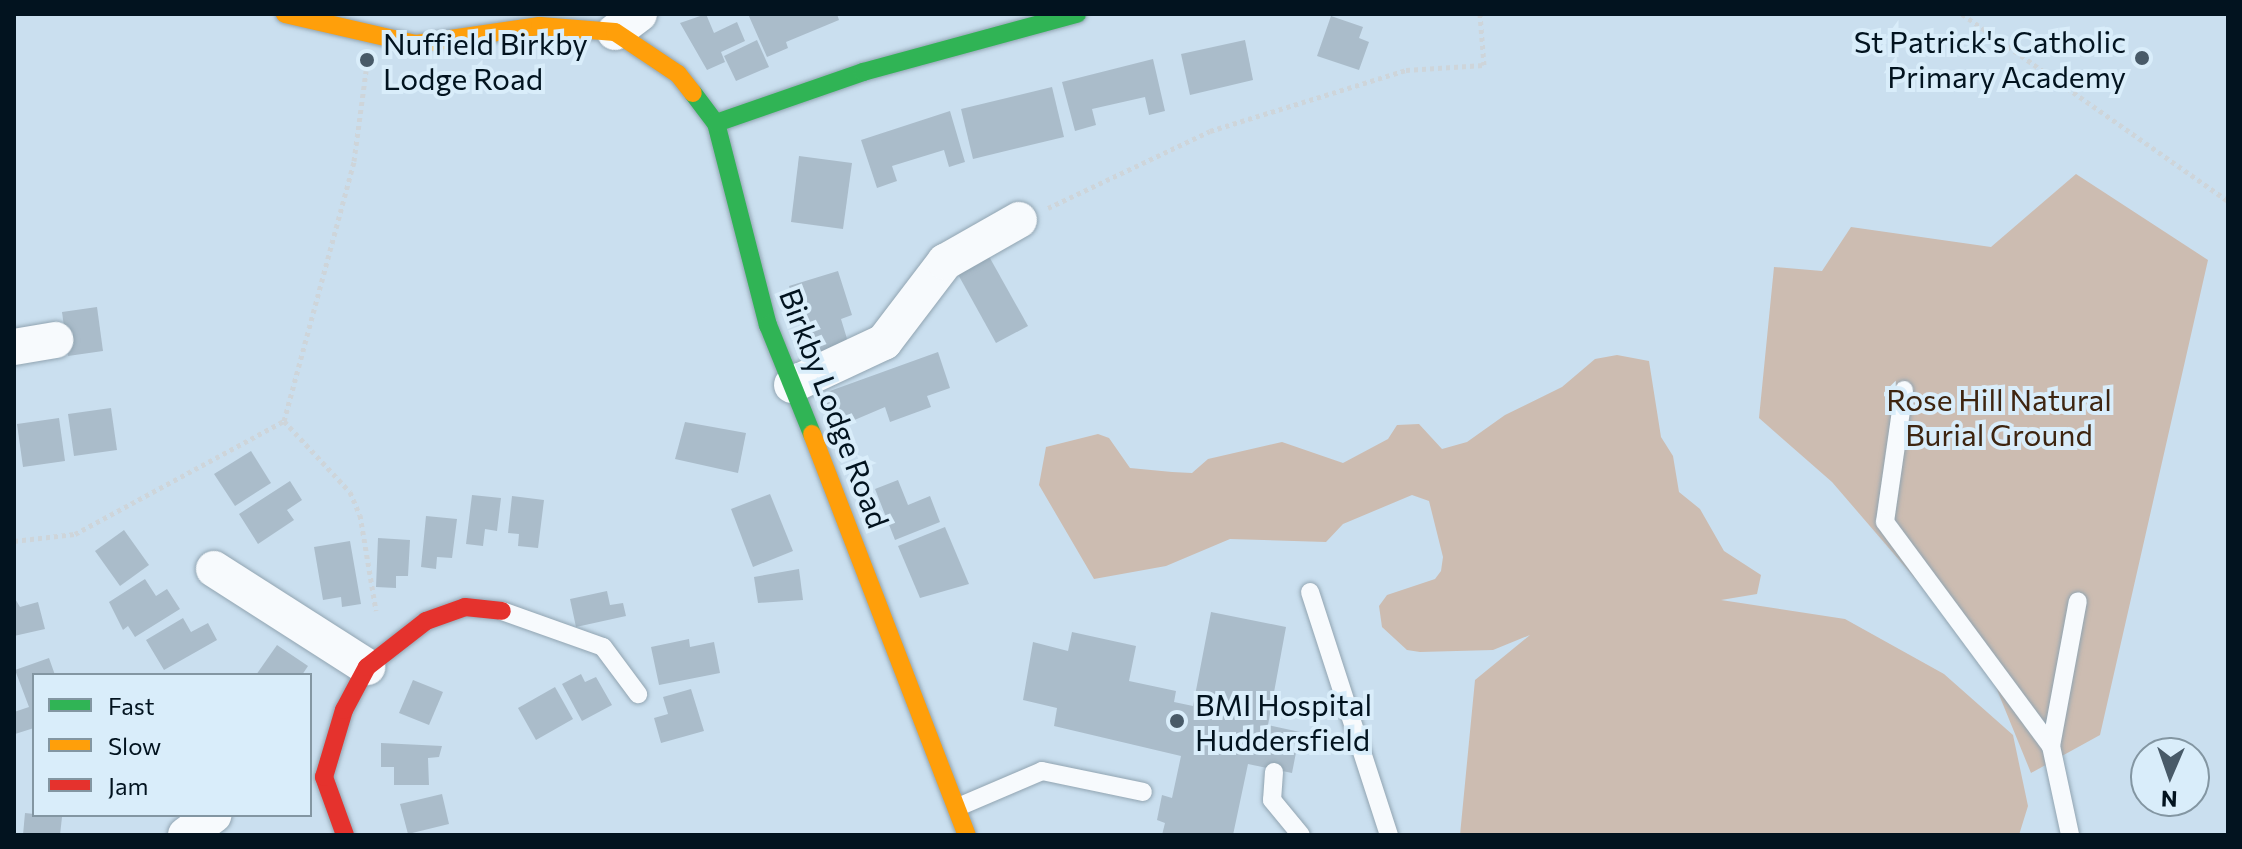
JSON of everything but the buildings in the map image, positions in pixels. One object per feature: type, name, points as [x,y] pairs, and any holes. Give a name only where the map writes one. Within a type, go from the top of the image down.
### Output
[{"type":"street","name":"Birkby Lodge Road","points":[[285,14],[416,44],[540,26],[627,23],[678,74],[716,123],[768,325],[967,835]]},
{"type":"street","points":[[716,123],[863,72],[1077,14]]},
{"type":"street","points":[[792,385],[884,342],[945,262],[1019,220]]},
{"type":"street","points":[[14,347],[55,340]]},
{"type":"street","points":[[214,569],[380,656]]},
{"type":"street","points":[[345,835],[317,779],[344,710],[380,656],[426,621],[465,607],[502,611]]},
{"type":"street","points":[[186,835],[211,817]]},
{"type":"lane","points":[[1904,390],[1885,522],[2051,746]]},
{"type":"lane","points":[[1310,592],[1389,835]]},
{"type":"lane","points":[[2070,835],[2051,746],[2078,601]]},
{"type":"lane","points":[[502,611],[603,647],[638,694]]},
{"type":"lane","points":[[958,807],[1042,771],[1143,792]]},
{"type":"lane","points":[[1274,772],[1272,800],[1301,835]]},
{"type":"path","points":[[1019,220],[1210,131],[1406,70],[1484,65],[1480,14]]},
{"type":"path","points":[[1962,14],[2228,201]]},
{"type":"path","points":[[14,541],[75,534],[284,421],[354,161],[371,34]]},
{"type":"path","points":[[284,421],[350,492],[360,515],[379,630],[380,656]]},
{"type":"green space","name":"Rose Hill Natural Burial Ground","points":[[2076,174],[2208,260],[2100,735],[2031,773],[1993,680],[1937,604],[1832,482],[1759,418],[1774,267],[1822,271],[1851,227],[1991,247]]},
{"type":"green space","points":[[1617,355],[1649,361],[1661,437],[1673,456],[1679,492],[1700,509],[1724,551],[1761,575],[1757,594],[1721,600],[1845,619],[1944,674],[2013,735],[2028,806],[2019,835],[1460,835],[1475,680],[1530,635],[1493,650],[1420,652],[1407,650],[1382,627],[1379,606],[1387,595],[1435,579],[1441,571],[1443,557],[1429,501],[1412,495],[1343,524],[1326,542],[1230,539],[1166,566],[1094,579],[1039,485],[1046,447],[1098,434],[1109,438],[1130,468],[1192,473],[1208,459],[1282,442],[1343,463],[1388,439],[1397,425],[1419,424],[1442,449],[1467,442],[1505,415],[1562,387],[1595,359]]},
{"type":"traffic: fast","points":[[716,123],[863,72],[1077,14]]},
{"type":"traffic: fast","points":[[693,93],[716,123],[768,325],[812,434]]},
{"type":"traffic: slow","points":[[285,14],[416,44],[540,26],[615,32],[678,74],[693,93]]},
{"type":"traffic: slow","points":[[812,434],[967,835]]},
{"type":"traffic: jam","points":[[345,835],[324,777],[344,710],[367,667],[426,621],[465,607],[502,611]]},
{"type":"place","name":"St Patrick's Catholic Primary Academy","points":[[2142,58]]},
{"type":"place","name":"Nuffield Birkby Lodge Road","points":[[367,60]]},
{"type":"place","name":"BMI Hospital Huddersfield","points":[[1177,721]]}]
